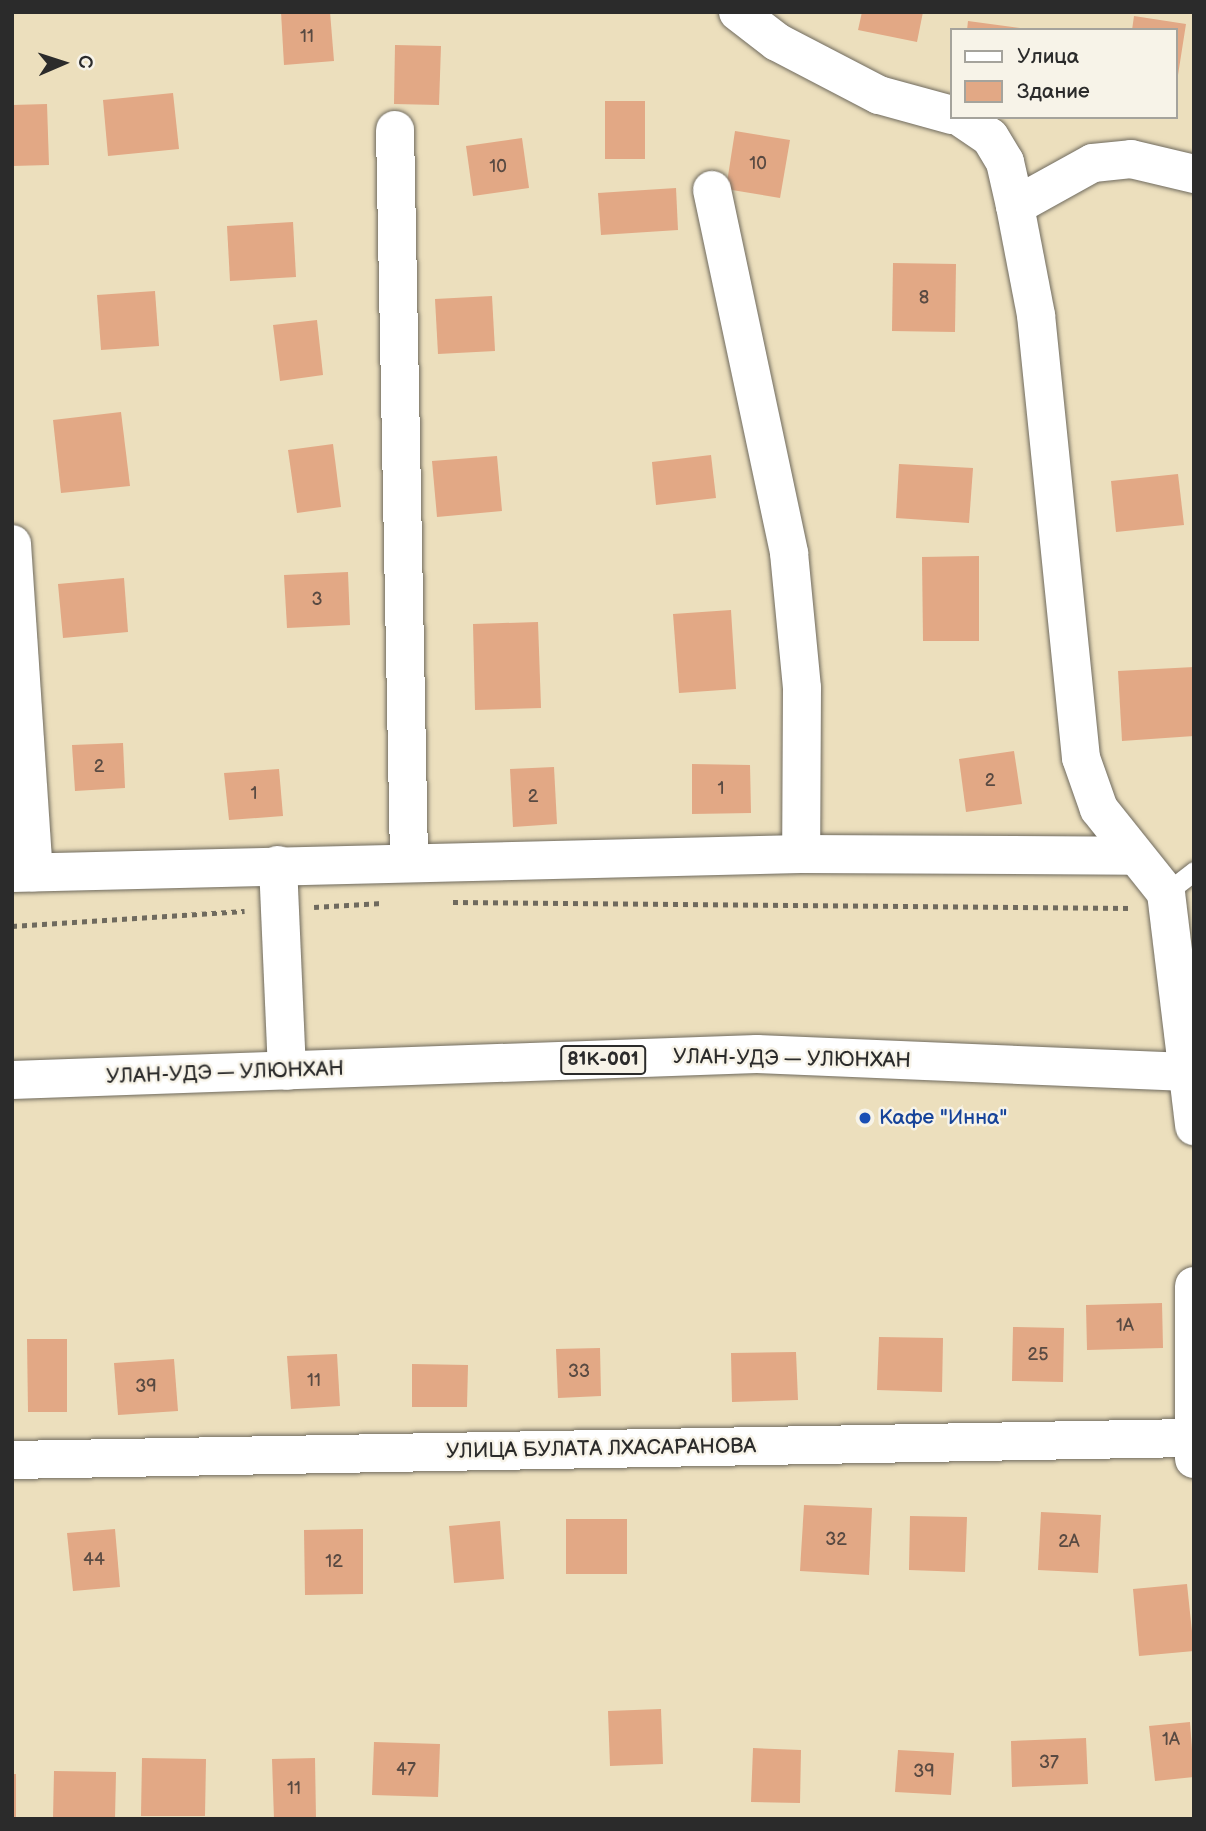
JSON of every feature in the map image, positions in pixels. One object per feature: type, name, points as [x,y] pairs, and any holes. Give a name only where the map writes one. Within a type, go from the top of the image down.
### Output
[{"type":"street","points":[[738,12],[777,42],[879,95],[950,114]]},
{"type":"street","points":[[963,119],[990,137],[1005,162],[1016,206],[1036,315],[1081,758],[1099,809],[1134,856],[1176,891],[1194,1126]]},
{"type":"street","points":[[395,130],[409,861]]},
{"type":"street","points":[[1016,206],[1093,163],[1131,159],[1194,174]]},
{"type":"street","points":[[712,190],[789,553],[802,688],[801,854]]},
{"type":"street","points":[[12,544],[23,873],[409,861],[801,854],[1134,856]]},
{"type":"street","points":[[278,865],[287,1071]]},
{"type":"street","name":"УЛАН-УДЭ — УЛЮНХАН","points":[[12,1080],[757,1054],[1191,1071]]},
{"type":"street","points":[[1192,1448],[1194,1286]]},
{"type":"street","name":"УЛИЦА БУЛАТА ЛХАСАРАНОВА","points":[[12,1460],[1192,1448]]},
{"type":"path","points":[[443,901],[1176,891]]},
{"type":"path","points":[[12,926],[388,903]]},
{"type":"building","points":[[281,12],[330,12],[334,61],[284,65]]},
{"type":"building","points":[[862,12],[923,12],[917,42],[858,30]]},
{"type":"building","points":[[1134,16],[1186,24],[1178,75],[1178,28],[1132,28]]},
{"type":"building","points":[[968,21],[1020,28],[967,28]]},
{"type":"building","points":[[395,45],[441,46],[439,105],[394,104]]},
{"type":"building","points":[[173,93],[179,149],[108,156],[103,100]]},
{"type":"building","points":[[605,101],[645,101],[645,159],[605,159]]},
{"type":"building","points":[[47,104],[49,165],[12,166],[12,105]]},
{"type":"building","points":[[735,131],[790,140],[780,198],[726,189]]},
{"type":"building","points":[[522,138],[529,188],[473,196],[466,146]]},
{"type":"building","points":[[676,188],[678,230],[601,235],[598,193]]},
{"type":"building","points":[[293,222],[296,277],[230,281],[227,226]]},
{"type":"building","points":[[893,263],[956,264],[955,332],[892,331]]},
{"type":"building","points":[[155,291],[159,346],[101,350],[97,295]]},
{"type":"building","points":[[492,296],[495,351],[438,354],[435,299]]},
{"type":"building","points":[[317,320],[323,375],[280,381],[273,325]]},
{"type":"building","points":[[121,412],[130,486],[61,493],[53,420]]},
{"type":"building","points":[[333,444],[341,507],[297,513],[288,450]]},
{"type":"building","points":[[711,455],[716,498],[656,505],[652,462]]},
{"type":"building","points":[[497,456],[502,511],[437,517],[432,461]]},
{"type":"building","points":[[899,464],[973,468],[969,523],[896,518]]},
{"type":"building","points":[[1178,474],[1184,525],[1116,532],[1111,481]]},
{"type":"building","points":[[979,556],[979,641],[923,641],[922,557]]},
{"type":"building","points":[[348,572],[350,625],[287,628],[284,575]]},
{"type":"building","points":[[124,578],[128,632],[63,638],[58,584]]},
{"type":"building","points":[[731,610],[736,689],[679,693],[673,614]]},
{"type":"building","points":[[538,622],[541,708],[475,710],[473,624]]},
{"type":"building","points":[[1194,667],[1194,736],[1122,741],[1118,671]]},
{"type":"building","points":[[123,743],[125,788],[75,791],[72,745]]},
{"type":"building","points":[[1014,751],[1022,804],[966,812],[959,759]]},
{"type":"building","points":[[692,764],[750,765],[751,813],[692,814]]},
{"type":"building","points":[[554,767],[557,824],[513,827],[510,769]]},
{"type":"building","points":[[279,769],[283,816],[229,820],[224,773]]},
{"type":"building","points":[[1162,1303],[1163,1348],[1087,1350],[1086,1305]]},
{"type":"building","points":[[1013,1327],[1064,1328],[1063,1382],[1012,1381]]},
{"type":"building","points":[[879,1337],[943,1338],[942,1392],[877,1390]]},
{"type":"building","points":[[27,1339],[67,1339],[67,1412],[28,1412]]},
{"type":"building","points":[[600,1348],[601,1396],[558,1398],[556,1349]]},
{"type":"building","points":[[796,1352],[798,1400],[732,1402],[731,1353]]},
{"type":"building","points":[[337,1354],[340,1406],[291,1409],[287,1356]]},
{"type":"building","points":[[174,1359],[178,1411],[118,1415],[114,1363]]},
{"type":"building","points":[[412,1364],[468,1365],[467,1407],[412,1407]]},
{"type":"building","points":[[804,1505],[872,1508],[869,1575],[800,1571]]},
{"type":"building","points":[[1041,1512],[1101,1515],[1098,1573],[1038,1570]]},
{"type":"building","points":[[910,1516],[967,1517],[965,1572],[909,1570]]},
{"type":"building","points":[[566,1519],[627,1519],[627,1574],[566,1574]]},
{"type":"building","points":[[500,1521],[504,1579],[454,1583],[449,1526]]},
{"type":"building","points":[[115,1529],[120,1587],[73,1591],[67,1533]]},
{"type":"building","points":[[363,1529],[363,1594],[305,1595],[304,1530]]},
{"type":"building","points":[[1187,1584],[1194,1651],[1139,1656],[1133,1589]]},
{"type":"building","points":[[661,1709],[663,1764],[610,1766],[608,1711]]},
{"type":"building","points":[[1190,1722],[1194,1777],[1155,1781],[1149,1726]]},
{"type":"building","points":[[1086,1738],[1088,1784],[1012,1787],[1011,1741]]},
{"type":"building","points":[[374,1742],[440,1744],[438,1797],[372,1795]]},
{"type":"building","points":[[753,1748],[801,1750],[800,1803],[751,1802]]},
{"type":"building","points":[[898,1750],[954,1753],[951,1795],[895,1792]]},
{"type":"building","points":[[142,1758],[206,1759],[205,1816],[141,1816]]},
{"type":"building","points":[[315,1758],[316,1819],[274,1819],[272,1759]]},
{"type":"building","points":[[54,1771],[116,1772],[115,1819],[53,1819]]},
{"type":"building","points":[[12,1774],[16,1774],[16,1819],[12,1819]]},
{"type":"place","name":"Кафе \"Инна\"","points":[[865,1118]]}]
